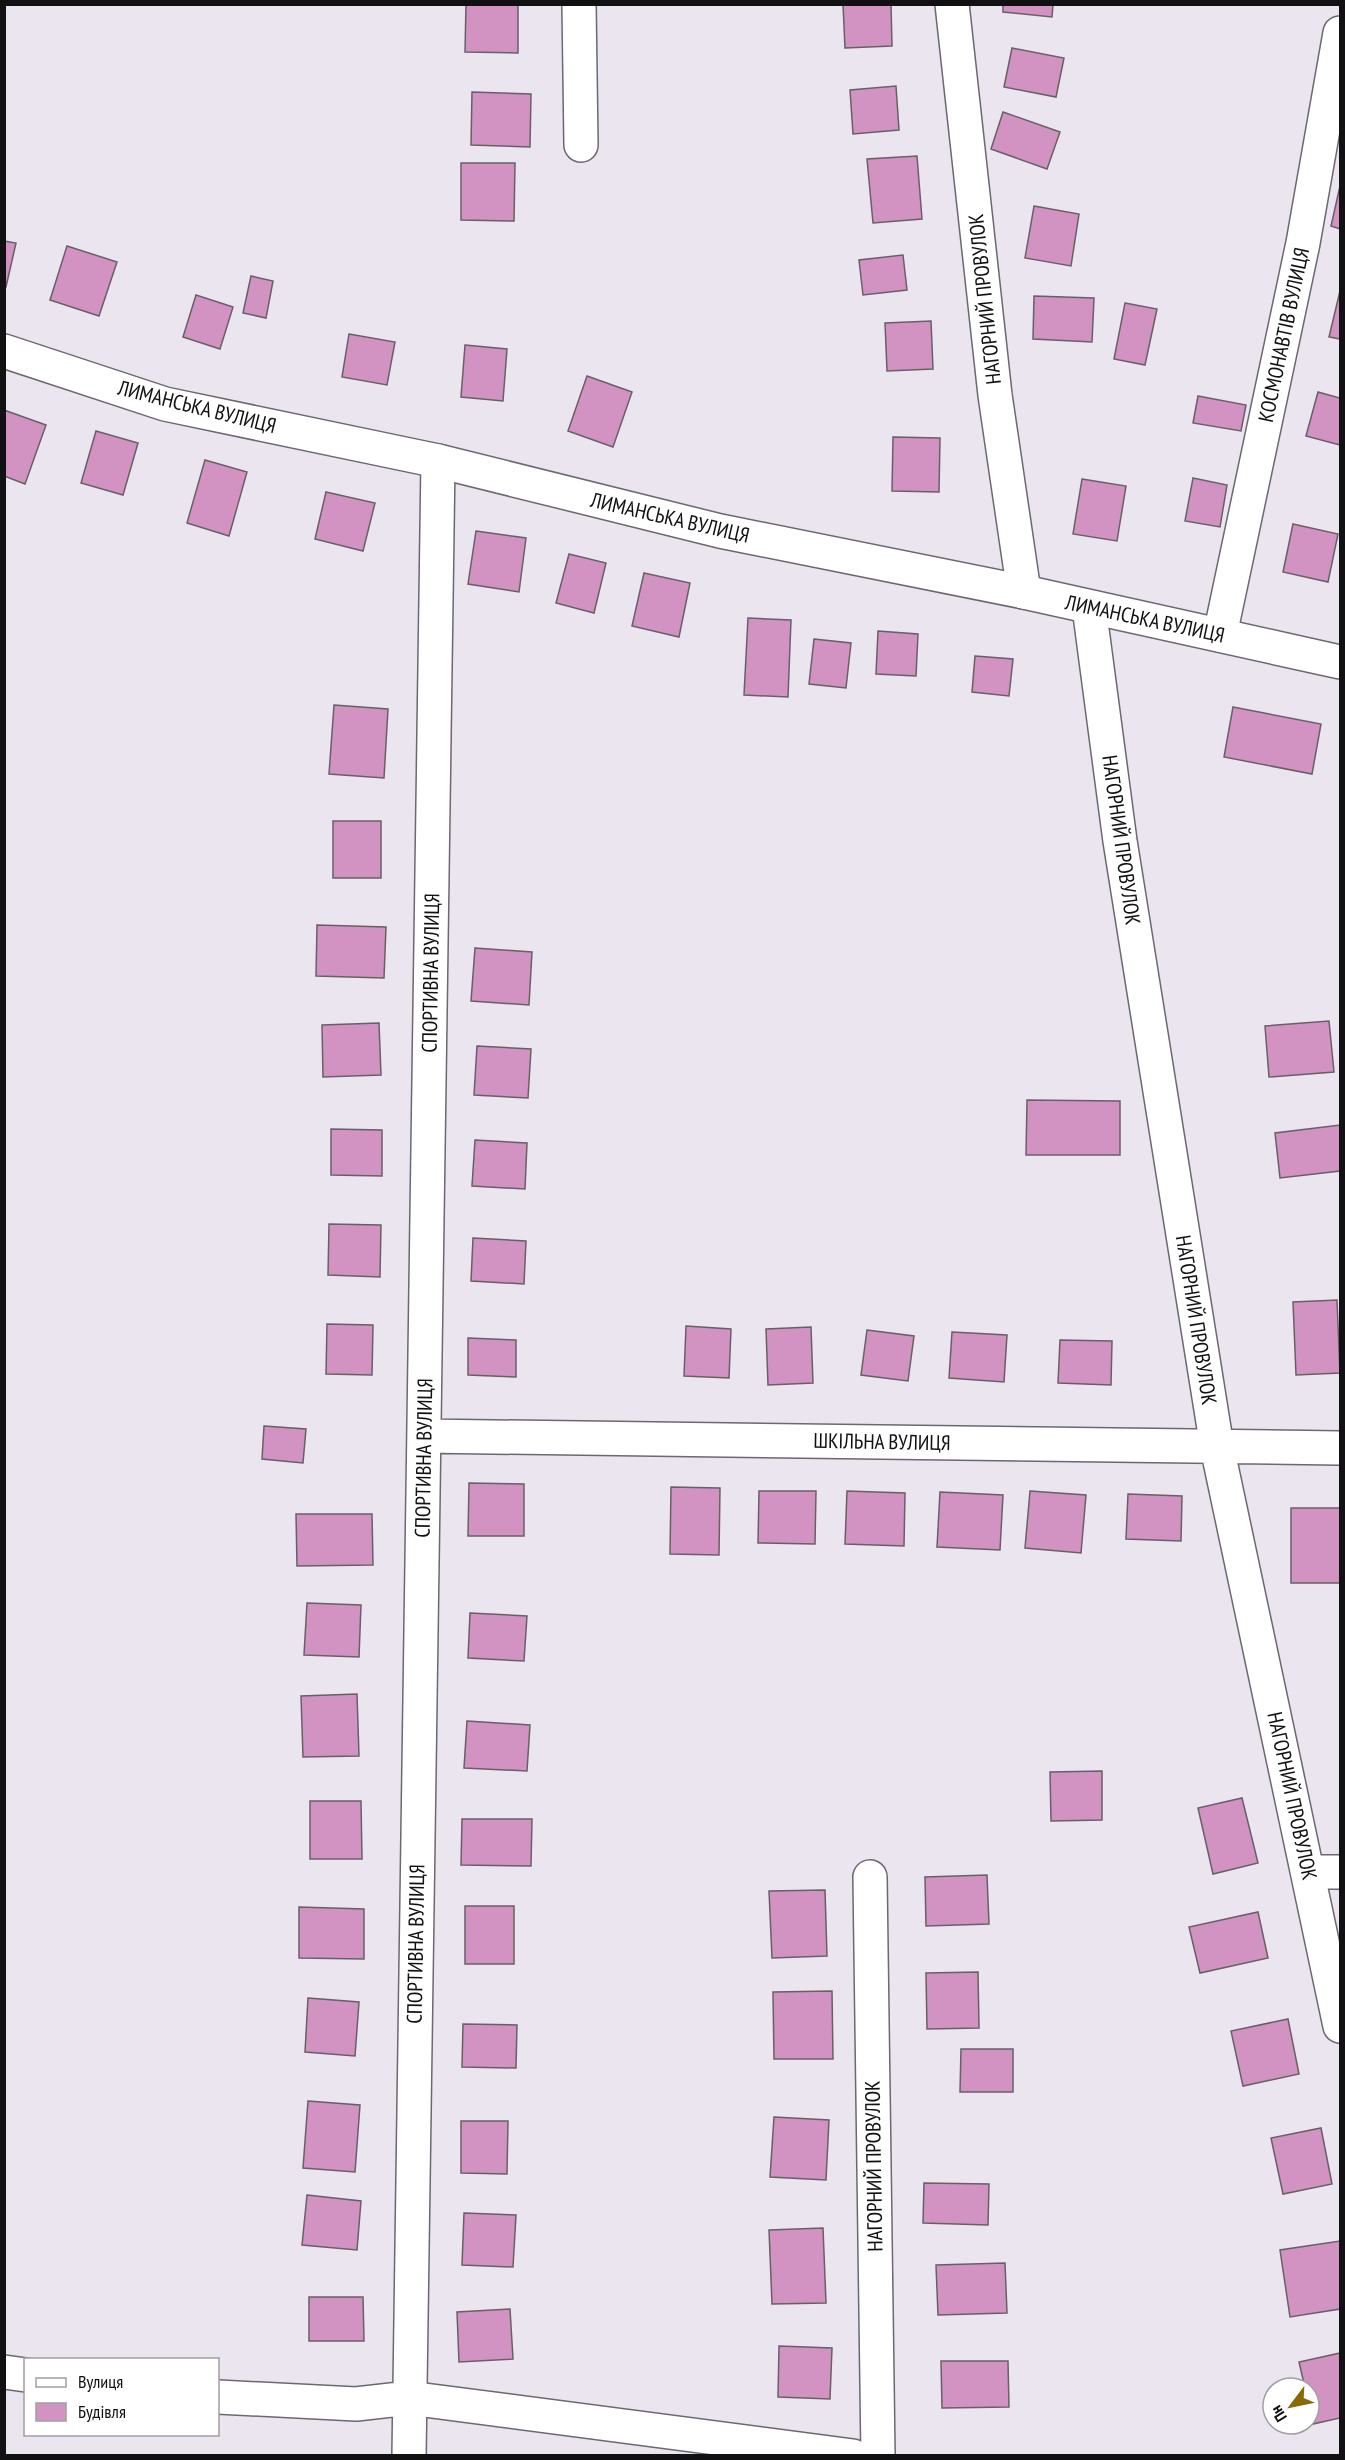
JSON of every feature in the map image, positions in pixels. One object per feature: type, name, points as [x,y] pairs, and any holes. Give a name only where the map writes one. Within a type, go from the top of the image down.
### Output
[{"type":"street","points":[[579,4],[581,145]]},
{"type":"street","name":"НАГОРНИЙ ПРОВУЛОК","points":[[952,4],[995,395],[1024,592]]},
{"type":"street","name":"КОСМОНАВТІВ ВУЛИЦЯ","points":[[1220,634],[1303,243],[1341,33]]},
{"type":"street","name":"ЛИМАНСЬКА ВУЛИЦЯ","points":[[4,351],[165,404],[438,461],[720,531],[1024,592],[1341,662]]},
{"type":"street","name":"СПОРТИВНА ВУЛИЦЯ","points":[[409,2456],[438,461]]},
{"type":"street","name":"НАГОРНИЙ ПРОВУЛОК","points":[[1089,607],[1120,841],[1216,1447],[1325,1872],[1341,2026]]},
{"type":"street","name":"ШКІЛЬНА ВУЛИЦЯ","points":[[424,1436],[1341,1448]]},
{"type":"street","name":"НАГОРНИЙ ПРОВУЛОК","points":[[870,1877],[878,2456]]},
{"type":"street","points":[[4,2372],[24,2375]]},
{"type":"street","points":[[219,2397],[356,2404],[409,2398],[853,2456]]},
{"type":"building","points":[[466,4],[518,4],[518,53],[465,52]]},
{"type":"building","points":[[843,4],[891,4],[892,46],[845,48]]},
{"type":"building","points":[[1003,4],[1053,4],[1052,17],[1003,12]]},
{"type":"building","points":[[1012,48],[1064,58],[1056,97],[1004,87]]},
{"type":"building","points":[[896,86],[899,130],[853,134],[850,90]]},
{"type":"building","points":[[472,92],[531,94],[530,147],[471,145]]},
{"type":"building","points":[[1003,112],[1060,132],[1047,169],[991,149]]},
{"type":"building","points":[[917,156],[922,219],[873,223],[867,159]]},
{"type":"building","points":[[461,163],[515,163],[514,221],[461,220]]},
{"type":"building","points":[[1340,186],[1340,229],[1331,226]]},
{"type":"building","points":[[1034,206],[1079,214],[1071,266],[1025,258]]},
{"type":"building","points":[[4,241],[16,243],[6,287],[4,287]]},
{"type":"building","points":[[67,246],[117,262],[99,316],[50,300]]},
{"type":"building","points":[[903,255],[907,290],[863,295],[859,260]]},
{"type":"building","points":[[251,276],[273,281],[266,318],[243,313]]},
{"type":"building","points":[[1340,291],[1340,339],[1329,337]]},
{"type":"building","points":[[196,295],[233,307],[220,349],[183,337]]},
{"type":"building","points":[[1034,296],[1094,298],[1092,342],[1033,339]]},
{"type":"building","points":[[1125,303],[1157,309],[1145,365],[1114,359]]},
{"type":"building","points":[[931,321],[933,369],[887,371],[885,323]]},
{"type":"building","points":[[349,334],[395,342],[387,385],[342,377]]},
{"type":"building","points":[[465,345],[507,349],[503,401],[461,397]]},
{"type":"building","points":[[587,376],[632,392],[613,447],[568,431]]},
{"type":"building","points":[[1318,392],[1340,398],[1340,445],[1306,436]]},
{"type":"building","points":[[1198,396],[1246,405],[1241,431],[1193,423]]},
{"type":"building","points":[[4,410],[46,425],[25,484],[4,476]]},
{"type":"building","points":[[96,431],[138,443],[123,495],[81,483]]},
{"type":"building","points":[[893,437],[940,438],[939,492],[892,491]]},
{"type":"building","points":[[205,460],[247,472],[229,536],[187,523]]},
{"type":"building","points":[[1193,478],[1227,485],[1220,527],[1185,521]]},
{"type":"building","points":[[1082,479],[1126,486],[1117,541],[1073,534]]},
{"type":"building","points":[[326,492],[375,503],[363,551],[315,539]]},
{"type":"building","points":[[1293,524],[1338,534],[1328,582],[1283,572]]},
{"type":"building","points":[[476,531],[526,538],[519,592],[468,584]]},
{"type":"building","points":[[569,554],[606,563],[594,613],[556,603]]},
{"type":"building","points":[[644,573],[690,583],[679,637],[632,626]]},
{"type":"building","points":[[748,618],[791,620],[788,697],[744,695]]},
{"type":"building","points":[[878,631],[918,634],[916,676],[876,674]]},
{"type":"building","points":[[814,639],[851,643],[846,688],[809,684]]},
{"type":"building","points":[[975,656],[1013,659],[1009,696],[972,692]]},
{"type":"building","points":[[334,705],[388,709],[384,778],[329,774]]},
{"type":"building","points":[[1233,707],[1321,724],[1312,774],[1224,757]]},
{"type":"building","points":[[333,821],[381,821],[381,878],[333,878]]},
{"type":"building","points":[[317,925],[386,927],[384,978],[316,976]]},
{"type":"building","points":[[475,948],[532,952],[529,1005],[471,1001]]},
{"type":"building","points":[[1329,1021],[1334,1072],[1269,1077],[1265,1026]]},
{"type":"building","points":[[379,1023],[381,1075],[323,1077],[322,1025]]},
{"type":"building","points":[[477,1046],[531,1049],[528,1098],[474,1095]]},
{"type":"building","points":[[1027,1100],[1120,1101],[1120,1155],[1026,1155]]},
{"type":"building","points":[[1340,1125],[1340,1171],[1280,1178],[1275,1133]]},
{"type":"building","points":[[331,1129],[382,1130],[382,1176],[331,1175]]},
{"type":"building","points":[[475,1140],[527,1143],[525,1189],[472,1186]]},
{"type":"building","points":[[329,1224],[381,1225],[380,1277],[328,1275]]},
{"type":"building","points":[[473,1238],[526,1241],[524,1284],[471,1281]]},
{"type":"building","points":[[1337,1300],[1340,1373],[1296,1375],[1293,1302]]},
{"type":"building","points":[[327,1324],[373,1325],[372,1375],[326,1374]]},
{"type":"building","points":[[686,1326],[731,1329],[729,1378],[684,1376]]},
{"type":"building","points":[[811,1327],[813,1383],[768,1385],[766,1329]]},
{"type":"building","points":[[867,1330],[914,1336],[908,1381],[861,1375]]},
{"type":"building","points":[[952,1332],[1007,1335],[1004,1382],[949,1378]]},
{"type":"building","points":[[468,1338],[516,1340],[516,1377],[468,1375]]},
{"type":"building","points":[[1060,1340],[1112,1341],[1111,1385],[1058,1383]]},
{"type":"building","points":[[264,1426],[306,1429],[303,1463],[262,1459]]},
{"type":"building","points":[[469,1483],[524,1484],[524,1536],[468,1536]]},
{"type":"building","points":[[671,1487],[720,1488],[719,1555],[670,1554]]},
{"type":"building","points":[[759,1491],[816,1491],[815,1544],[758,1543]]},
{"type":"building","points":[[847,1491],[905,1493],[904,1546],[845,1544]]},
{"type":"building","points":[[1030,1491],[1086,1495],[1081,1553],[1025,1548]]},
{"type":"building","points":[[940,1492],[1003,1495],[1000,1550],[937,1547]]},
{"type":"building","points":[[1128,1494],[1182,1496],[1181,1541],[1126,1539]]},
{"type":"building","points":[[1291,1508],[1340,1508],[1340,1583],[1291,1583]]},
{"type":"building","points":[[296,1514],[372,1514],[373,1565],[297,1566]]},
{"type":"building","points":[[307,1603],[361,1605],[359,1657],[304,1655]]},
{"type":"building","points":[[470,1613],[527,1616],[524,1661],[468,1658]]},
{"type":"building","points":[[357,1694],[359,1756],[303,1757],[301,1696]]},
{"type":"building","points":[[467,1721],[530,1725],[527,1771],[464,1768]]},
{"type":"building","points":[[1102,1771],[1102,1820],[1051,1821],[1050,1772]]},
{"type":"building","points":[[1242,1798],[1258,1863],[1213,1874],[1198,1808]]},
{"type":"building","points":[[310,1801],[361,1801],[362,1859],[310,1859]]},
{"type":"building","points":[[462,1819],[532,1819],[531,1866],[461,1865]]},
{"type":"building","points":[[987,1875],[989,1924],[926,1926],[925,1877]]},
{"type":"building","points":[[825,1890],[827,1956],[772,1958],[769,1891]]},
{"type":"building","points":[[465,1906],[514,1906],[514,1964],[465,1964]]},
{"type":"building","points":[[299,1907],[364,1909],[364,1959],[299,1958]]},
{"type":"building","points":[[1258,1912],[1268,1958],[1200,1973],[1189,1927]]},
{"type":"building","points":[[978,1972],[979,2028],[927,2029],[926,1973]]},
{"type":"building","points":[[832,1991],[833,2059],[774,2059],[773,1992]]},
{"type":"building","points":[[308,1998],[359,2002],[355,2056],[305,2052]]},
{"type":"building","points":[[1288,2019],[1299,2074],[1243,2086],[1231,2031]]},
{"type":"building","points":[[463,2024],[517,2025],[516,2068],[462,2067]]},
{"type":"building","points":[[961,2049],[1013,2049],[1013,2092],[960,2092]]},
{"type":"building","points":[[308,2101],[360,2105],[355,2172],[303,2168]]},
{"type":"building","points":[[774,2117],[829,2120],[826,2180],[770,2177]]},
{"type":"building","points":[[461,2121],[508,2121],[507,2174],[461,2173]]},
{"type":"building","points":[[1321,2128],[1332,2184],[1283,2194],[1271,2138]]},
{"type":"building","points":[[924,2183],[989,2184],[988,2225],[923,2223]]},
{"type":"building","points":[[307,2195],[361,2201],[357,2250],[302,2245]]},
{"type":"building","points":[[464,2213],[516,2215],[513,2267],[462,2265]]},
{"type":"building","points":[[823,2228],[826,2303],[772,2304],[769,2230]]},
{"type":"building","points":[[1340,2241],[1340,2309],[1290,2317],[1280,2250]]},
{"type":"building","points":[[1005,2263],[1007,2313],[938,2315],[936,2265]]},
{"type":"building","points":[[309,2297],[363,2297],[364,2341],[309,2341]]},
{"type":"building","points":[[510,2309],[513,2359],[459,2362],[457,2312]]},
{"type":"building","points":[[779,2346],[832,2348],[830,2399],[778,2397]]},
{"type":"building","points":[[1340,2353],[1340,2418],[1321,2422],[1321,2376],[1302,2376],[1299,2362]]},
{"type":"building","points":[[941,2361],[1008,2361],[1009,2407],[942,2408]]}]
